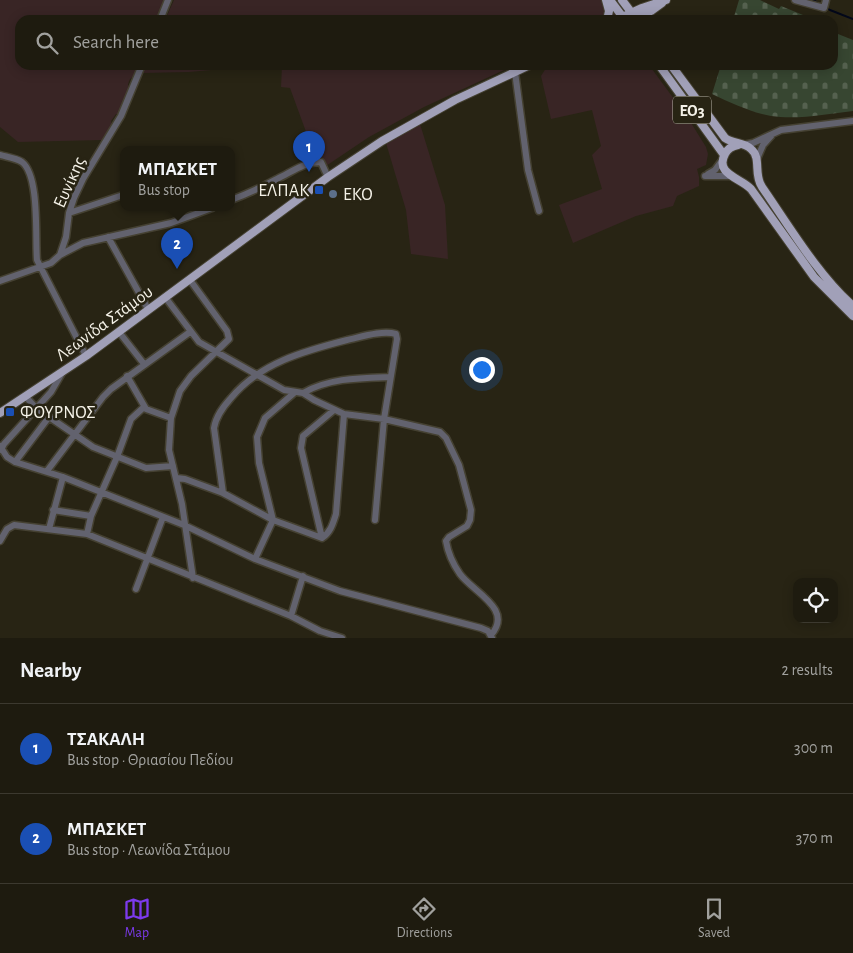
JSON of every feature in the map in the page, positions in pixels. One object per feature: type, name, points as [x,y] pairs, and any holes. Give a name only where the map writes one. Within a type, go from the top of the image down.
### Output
[{"type":"main road","points":[[606,0],[608,15]]},
{"type":"main road","points":[[610,0],[619,15]]},
{"type":"main road","points":[[622,0],[632,15]]},
{"type":"main road","points":[[639,15],[666,0]]},
{"type":"main road","points":[[641,15],[656,8],[666,0]]},
{"type":"main road","points":[[652,15],[656,8]]},
{"type":"main road","name":"Λεωνίδα Στάμου","points":[[0,413],[86,356],[328,177],[382,141],[455,100],[519,70]]},
{"type":"main road","name":"ΕΟ3","points":[[662,70],[723,157],[724,168],[730,176]]},
{"type":"main road","name":"ΕΟ3","points":[[674,70],[725,138],[751,148],[757,159]]},
{"type":"main road","points":[[723,157],[730,148],[741,145]]},
{"type":"main road","points":[[757,159],[756,168],[759,183],[832,284],[853,306]]},
{"type":"main road","points":[[738,179],[749,177],[756,168]]},
{"type":"main road","points":[[730,176],[738,179],[751,189],[814,277],[853,316]]},
{"type":"street","points":[[162,15],[168,0]]},
{"type":"street","points":[[794,0],[824,8],[826,0]]},
{"type":"street","name":"Ευνίκης","points":[[60,254],[66,237],[69,213],[83,179],[121,116],[140,70]]},
{"type":"street","points":[[515,72],[528,170],[539,211]]},
{"type":"street","points":[[741,145],[775,132],[792,128],[853,120]]},
{"type":"street","points":[[757,159],[762,145],[775,132]]},
{"type":"street","points":[[0,155],[24,163],[29,172],[36,204],[36,245],[40,268],[86,356]]},
{"type":"street","points":[[723,157],[715,170],[705,176],[730,176]]},
{"type":"street","points":[[235,198],[279,179],[295,168],[306,165],[320,162],[328,177]]},
{"type":"street","points":[[69,213],[120,196]]},
{"type":"street","points":[[0,281],[51,263],[60,254],[83,243],[171,223],[204,211]]},
{"type":"street","points":[[108,237],[148,309]]},
{"type":"street","points":[[190,280],[229,336],[228,341],[191,376],[180,392],[171,418],[169,450],[182,504],[193,578]]},
{"type":"street","points":[[62,373],[51,392],[0,448],[7,457],[15,462],[63,477],[184,525],[255,558],[351,595],[480,628],[492,636],[498,624],[498,616],[494,607],[460,574],[447,547],[446,541],[449,537],[467,526],[471,510],[459,465],[452,447],[446,438],[440,432],[384,419],[344,414],[303,393],[284,390],[198,342],[165,296]]},
{"type":"street","points":[[119,332],[144,364]]},
{"type":"street","points":[[46,471],[103,397],[127,376],[190,332]]},
{"type":"street","points":[[223,493],[214,436],[215,420],[222,408],[236,392],[257,374],[276,362],[317,348],[359,337],[390,332],[396,334],[397,339],[384,419],[375,520]]},
{"type":"street","points":[[127,376],[144,407],[149,411],[171,418]]},
{"type":"street","points":[[303,393],[312,387],[332,382],[357,378],[390,377]]},
{"type":"street","points":[[255,558],[273,520],[259,462],[257,437],[265,418],[294,393]]},
{"type":"street","points":[[26,397],[36,408],[93,447],[146,468],[173,466]]},
{"type":"street","points":[[87,534],[91,516],[118,457],[131,418],[144,407]]},
{"type":"street","points":[[322,538],[301,441],[303,436],[334,410]]},
{"type":"street","points":[[322,538],[332,527],[336,514],[344,414]]},
{"type":"street","points":[[15,462],[49,417]]},
{"type":"street","points":[[49,529],[63,477]]},
{"type":"street","points":[[177,478],[223,493],[273,520],[322,538]]},
{"type":"street","points":[[54,510],[91,516]]},
{"type":"street","points":[[136,589],[163,517]]},
{"type":"street","points":[[0,541],[7,529],[14,526],[87,534],[342,638]]},
{"type":"street","points":[[291,616],[304,576]]},
{"type":"shaded area","points":[[0,0],[165,0],[158,15],[15,15],[15,70],[136,70],[128,84],[129,89],[119,114],[116,114],[111,121],[112,124],[102,140],[18,142],[0,127]]},
{"type":"shaded area","points":[[174,0],[604,0],[615,15],[167,15]]},
{"type":"shaded area","points":[[142,70],[211,70],[189,72],[141,73]]},
{"type":"shaded area","points":[[282,70],[504,70],[424,107],[369,137],[320,170],[290,88],[281,87]]},
{"type":"shaded area","points":[[545,70],[653,70],[688,118],[706,147],[708,154],[706,165],[697,169],[699,186],[677,196],[673,206],[636,216],[573,243],[559,205],[602,189],[592,155],[601,146],[592,110],[551,119],[541,76]]},
{"type":"shaded area","points":[[420,124],[445,205],[448,259],[411,254],[406,210],[386,143]]},
{"type":"green space","points":[[739,0],[760,0],[779,9],[781,6],[803,15],[734,15]]},
{"type":"green space","points":[[838,34],[853,40],[853,111],[802,117],[771,116],[748,110],[712,94],[719,70],[838,70]]},
{"type":"waterway","points":[[813,0],[830,10],[853,19]]},
{"type":"place","name":"ΤΣΑΚΑΛΗ","points":[[309,172]]},
{"type":"place","name":"ΕΛΠΑΚ","points":[[319,190]]},
{"type":"place","name":"EKO","points":[[333,194]]},
{"type":"place","name":"ΜΠΑΣΚΕΤ","points":[[177,269]]},
{"type":"place","name":"ΦΟΥΡΝΟΣ","points":[[10,412]]}]
